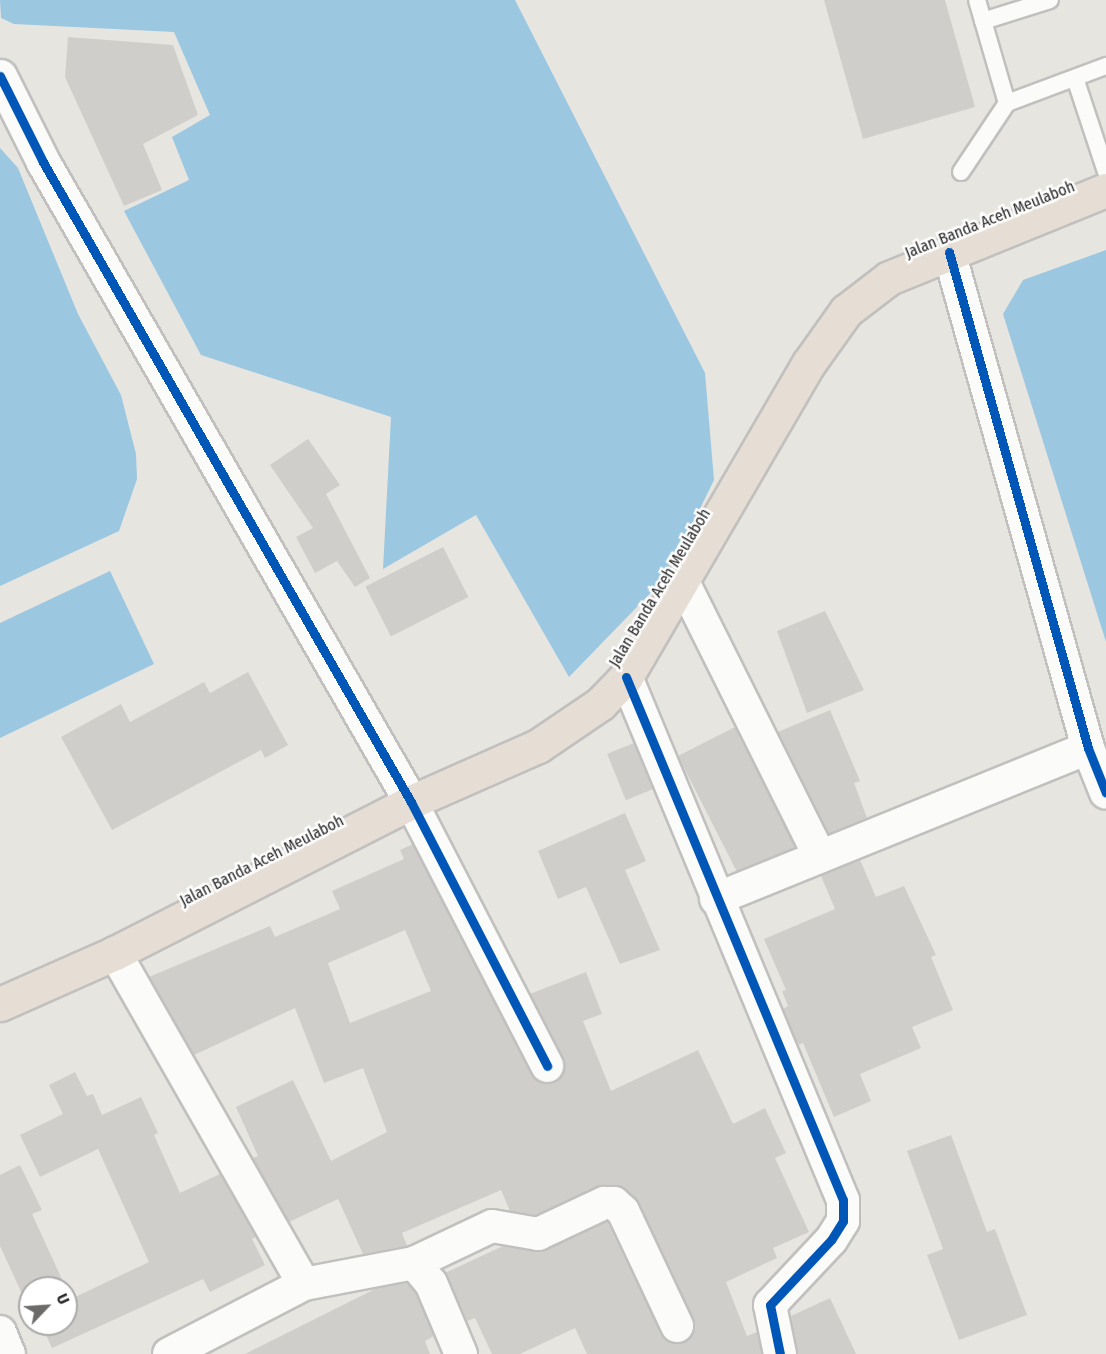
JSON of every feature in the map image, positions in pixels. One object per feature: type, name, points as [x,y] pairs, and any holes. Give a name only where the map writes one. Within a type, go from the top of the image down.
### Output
[{"type":"highway","name":"Jalan Banda Aceh Meulaboh","points":[[0,1004],[115,953],[411,802],[538,747],[600,704],[626,677],[803,373],[846,310],[889,278],[1106,190]]},
{"type":"street","points":[[2,87],[411,802],[547,1066]]},
{"type":"street","points":[[949,252],[1088,748],[1106,793]]},
{"type":"street","points":[[683,582],[820,857]]},
{"type":"street","points":[[626,677],[716,899],[843,1200],[843,1221],[831,1240],[770,1305],[780,1354]]},
{"type":"street","points":[[716,899],[1088,748]]},
{"type":"street","points":[[115,953],[304,1284]]},
{"type":"street","points":[[170,1354],[304,1284],[414,1263],[492,1226],[538,1234],[604,1203],[614,1203],[623,1211],[677,1326]]},
{"type":"street","points":[[414,1263],[431,1283],[461,1354]]},
{"type":"street","points":[[0,1332],[9,1354]]},
{"type":"lane","points":[[977,0],[1007,104]]},
{"type":"lane","points":[[983,21],[1050,0]]},
{"type":"lane","points":[[962,172],[1007,104],[1106,66]]},
{"type":"lane","points":[[1076,78],[1106,172]]},
{"type":"water","points":[[0,0],[515,0],[705,373],[714,480],[667,576],[569,677],[476,515],[383,569],[391,417],[201,355],[124,211],[189,180],[172,137],[210,115],[174,32],[14,24],[1,18]]},
{"type":"water","points":[[0,148],[18,168],[78,314],[121,395],[136,454],[137,479],[119,531],[0,586]]},
{"type":"water","points":[[1106,250],[1106,642],[1003,314],[1023,280]]},
{"type":"water","points":[[110,571],[154,664],[0,738],[0,623]]},
{"type":"building","points":[[824,0],[945,0],[975,107],[863,139]]},
{"type":"building","points":[[68,37],[173,45],[198,115],[143,144],[162,190],[124,206],[65,77]]},
{"type":"building","points":[[308,439],[340,485],[326,494],[370,578],[355,587],[337,561],[315,573],[296,537],[313,528],[270,465]]},
{"type":"building","points":[[443,547],[468,597],[391,636],[365,586]]},
{"type":"building","points":[[825,611],[864,690],[807,713],[777,631]]},
{"type":"building","points":[[248,672],[288,745],[265,758],[261,750],[112,830],[61,737],[121,704],[130,722],[204,682],[210,693]]},
{"type":"building","points":[[830,710],[860,781],[854,783],[867,818],[829,834],[778,732]]},
{"type":"building","points":[[735,727],[796,846],[739,875],[678,756]]},
{"type":"building","points":[[634,743],[653,789],[626,800],[607,754]]},
{"type":"building","points":[[625,813],[646,861],[625,870],[660,950],[620,964],[586,887],[558,899],[538,851]]},
{"type":"building","points":[[413,844],[537,1081],[555,1082],[565,1066],[530,994],[586,972],[602,1014],[583,1021],[611,1091],[698,1050],[733,1124],[765,1108],[786,1153],[775,1158],[809,1232],[773,1248],[777,1258],[726,1282],[747,1336],[757,1332],[762,1354],[587,1354],[575,1328],[520,1354],[492,1354],[475,1318],[467,1321],[445,1273],[503,1246],[546,1250],[607,1221],[661,1334],[676,1344],[691,1337],[693,1318],[639,1203],[626,1190],[615,1185],[596,1187],[535,1215],[510,1211],[501,1190],[402,1233],[407,1246],[363,1254],[338,1199],[289,1222],[253,1158],[258,1156],[236,1107],[293,1080],[331,1161],[387,1132],[363,1068],[324,1083],[295,1008],[194,1055],[149,977],[270,926],[275,937],[340,909],[332,891],[404,859],[400,850]],"holes":[[[405,930],[431,991],[350,1023],[328,963]]]},
{"type":"building","points":[[860,860],[876,897],[904,886],[936,955],[931,957],[953,1010],[912,1027],[921,1048],[860,1074],[871,1101],[834,1117],[803,1043],[798,1045],[783,1009],[788,1006],[782,991],[786,990],[764,939],[835,909],[821,876]]},
{"type":"building","points":[[75,1072],[87,1096],[93,1094],[102,1115],[141,1097],[158,1133],[154,1135],[180,1193],[220,1174],[256,1237],[252,1239],[265,1265],[210,1292],[203,1279],[52,1348],[46,1336],[78,1336],[78,1296],[149,1262],[98,1149],[40,1177],[20,1135],[63,1114],[49,1085]]},
{"type":"building","points":[[951,1135],[987,1232],[995,1229],[1027,1315],[959,1340],[927,1255],[943,1249],[907,1151]]},
{"type":"building","points":[[20,1165],[42,1210],[32,1214],[60,1276],[18,1276],[18,1285],[0,1246],[0,1175]]},
{"type":"building","points":[[407,1283],[416,1293],[434,1336],[425,1341],[430,1354],[245,1354],[377,1288]]},
{"type":"building","points":[[830,1298],[856,1354],[797,1354],[791,1316]]},
{"type":"cycle path","points":[[0,76],[43,162],[411,802],[547,1066]]},
{"type":"cycle path","points":[[949,252],[1088,748],[1106,793]]},
{"type":"cycle path","points":[[626,677],[843,1200],[843,1221],[831,1240],[770,1305],[780,1354]]}]
